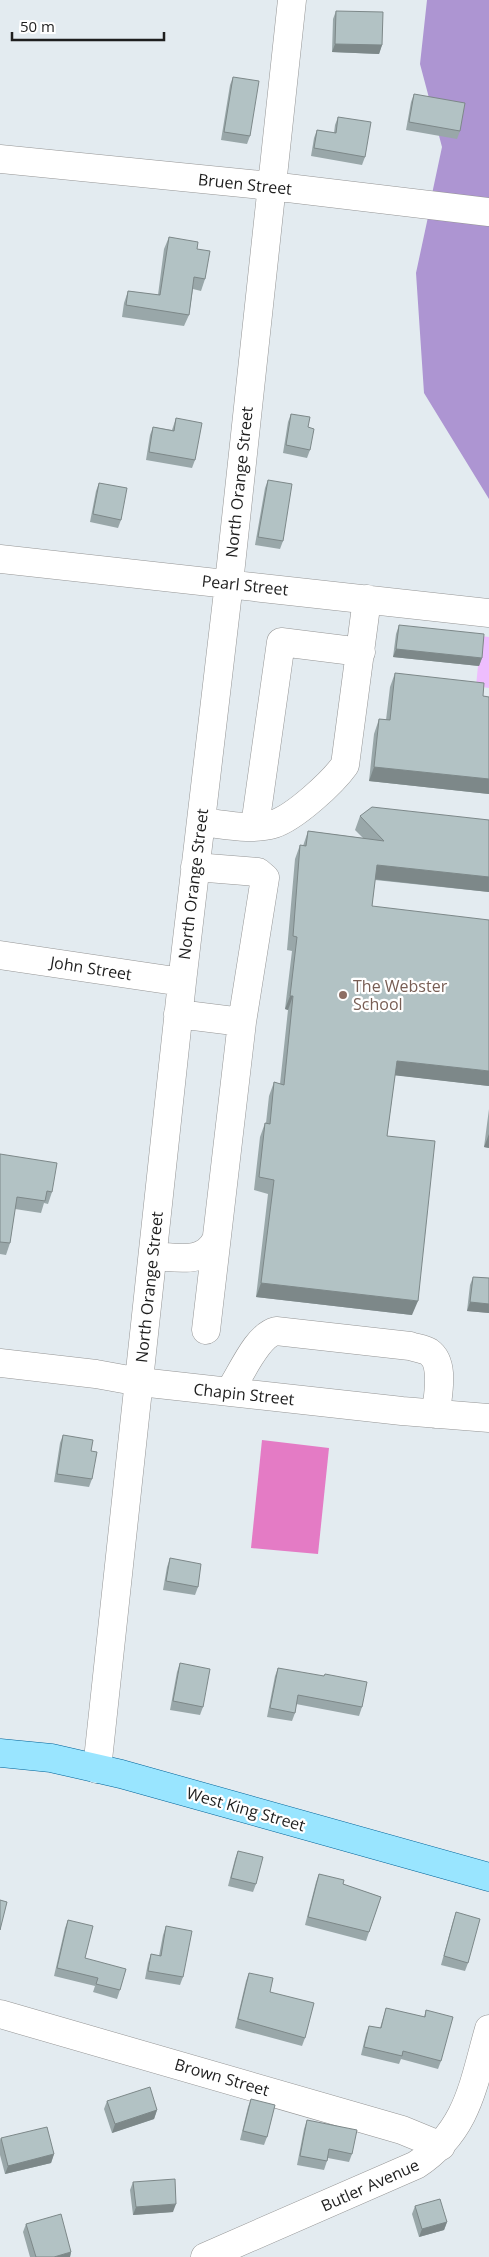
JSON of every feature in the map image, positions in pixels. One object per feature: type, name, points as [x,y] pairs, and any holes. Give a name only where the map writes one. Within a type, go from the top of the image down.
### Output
[{"type":"main road","name":"West King Street","points":[[0,1753],[51,1758],[97,1769],[489,1877]]},
{"type":"street","name":"North Orange Street","points":[[97,1769],[178,1014],[229,583],[292,0]]},
{"type":"street","name":"Bruen Street","points":[[0,159],[271,186],[489,212]]},
{"type":"street","name":"Pearl Street","points":[[0,559],[489,613]]},
{"type":"street","points":[[201,822],[255,826],[274,824],[288,818],[334,779],[346,765],[367,599]]},
{"type":"street","points":[[255,826],[281,642],[361,652]]},
{"type":"street","points":[[195,867],[258,872],[265,878],[242,1022],[206,1330]]},
{"type":"street","name":"John Street","points":[[0,955],[182,982]]},
{"type":"street","points":[[178,1014],[242,1022]]},
{"type":"street","points":[[152,1256],[197,1258],[213,1248],[216,1240]]},
{"type":"street","points":[[229,1392],[259,1342],[267,1333],[276,1331],[410,1346],[430,1352],[437,1362],[439,1373],[436,1414]]},
{"type":"street","name":"Chapin Street","points":[[0,1362],[96,1374],[140,1382],[489,1418]]},
{"type":"street","name":"Brown Street","points":[[0,2014],[402,2130],[441,2146]]},
{"type":"street","name":"Butler Avenue","points":[[205,2257],[416,2165],[441,2146],[452,2133],[466,2108],[489,2029]]},
{"type":"shaded area","points":[[427,0],[489,0],[489,200],[432,194],[442,147],[420,64]]},
{"type":"shaded area","points":[[428,217],[489,224],[489,499],[424,393],[416,273]]},
{"type":"shaded area","points":[[481,636],[489,637],[489,688],[476,686]]},
{"type":"shaded area","points":[[262,1440],[329,1448],[318,1554],[251,1548]]},
{"type":"building","points":[[336,11],[383,12],[382,45],[335,44]]},
{"type":"building","points":[[233,77],[259,81],[250,136],[224,132]]},
{"type":"building","points":[[414,94],[465,103],[460,131],[409,122]]},
{"type":"building","points":[[338,117],[371,122],[365,157],[314,148],[317,130],[336,133]]},
{"type":"building","points":[[169,237],[198,242],[197,249],[210,251],[205,279],[194,277],[189,315],[126,305],[128,291],[160,295]]},
{"type":"building","points":[[291,414],[310,417],[308,427],[314,429],[310,450],[286,445]]},
{"type":"building","points":[[176,418],[202,423],[195,460],[149,452],[153,427],[174,431]]},
{"type":"building","points":[[268,480],[292,484],[283,541],[258,537]]},
{"type":"building","points":[[99,483],[127,488],[121,520],[93,514]]},
{"type":"building","points":[[399,625],[484,634],[482,658],[396,649]]},
{"type":"building","points":[[395,673],[484,683],[483,696],[489,697],[489,779],[374,767],[379,719],[390,720]]},
{"type":"building","points":[[372,807],[489,820],[489,877],[377,865],[372,906],[489,920],[489,1071],[397,1061],[387,1136],[435,1141],[418,1301],[261,1283],[274,1180],[259,1177],[265,1123],[270,1124],[274,1082],[284,1085],[293,996],[290,996],[297,937],[293,936],[300,845],[306,846],[308,831],[384,841],[360,816]]},
{"type":"building","points":[[0,1154],[57,1163],[52,1192],[47,1191],[45,1201],[17,1197],[10,1243],[0,1242]]},
{"type":"building","points":[[473,1277],[489,1278],[489,1304],[470,1302]]},
{"type":"building","points":[[63,1435],[93,1440],[91,1451],[97,1452],[92,1479],[57,1474]]},
{"type":"building","points":[[170,1558],[201,1564],[198,1587],[166,1581]]},
{"type":"building","points":[[180,1663],[210,1669],[203,1707],[173,1701]]},
{"type":"building","points":[[278,1668],[367,1682],[362,1707],[298,1695],[295,1713],[270,1708]]},
{"type":"building","points":[[238,1851],[263,1857],[256,1884],[231,1878]]},
{"type":"building","points":[[319,1874],[344,1880],[343,1884],[381,1897],[369,1932],[308,1917]]},
{"type":"building","points":[[0,1900],[7,1902],[0,1930]]},
{"type":"building","points":[[456,1912],[480,1919],[468,1963],[444,1956]]},
{"type":"building","points":[[68,1920],[93,1926],[85,1958],[126,1969],[120,1990],[96,1984],[98,1978],[57,1968]]},
{"type":"building","points":[[166,1926],[192,1931],[183,1977],[148,1971],[151,1954],[161,1956]]},
{"type":"building","points":[[249,1973],[273,1978],[270,1992],[314,2003],[305,2038],[238,2019]]},
{"type":"building","points":[[386,2008],[425,2017],[426,2010],[453,2017],[441,2061],[403,2051],[402,2056],[364,2047],[369,2026],[381,2028]]},
{"type":"building","points":[[150,2087],[157,2110],[115,2124],[107,2101]]},
{"type":"building","points":[[251,2099],[275,2105],[267,2137],[243,2131]]},
{"type":"building","points":[[307,2120],[357,2130],[352,2154],[329,2149],[327,2161],[300,2156]]},
{"type":"building","points":[[47,2127],[54,2154],[8,2166],[1,2138]]},
{"type":"building","points":[[175,2179],[176,2204],[136,2207],[133,2182]]},
{"type":"building","points":[[440,2199],[447,2222],[422,2229],[415,2206]]},
{"type":"building","points":[[61,2214],[71,2252],[54,2257],[36,2257],[26,2224]]},
{"type":"place","name":"The Webster School","points":[[343,995]]}]
